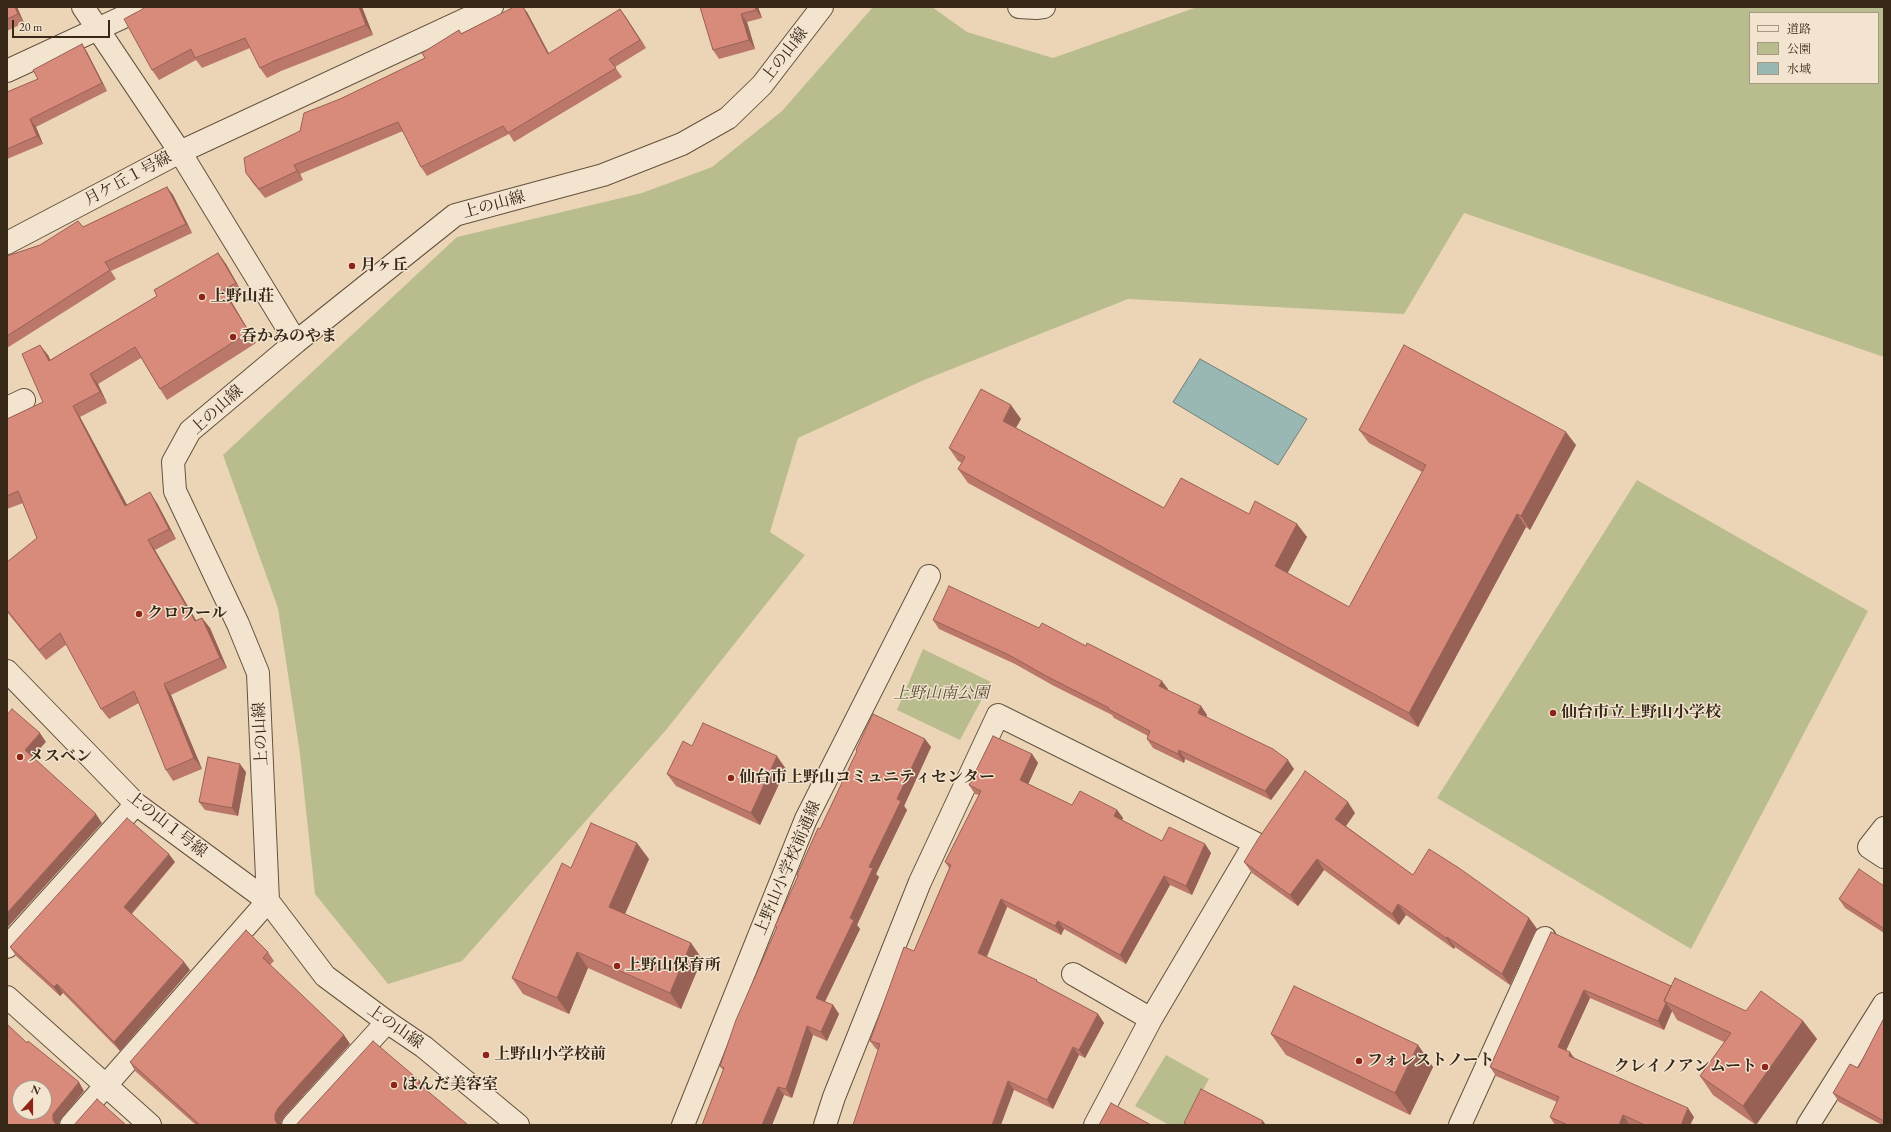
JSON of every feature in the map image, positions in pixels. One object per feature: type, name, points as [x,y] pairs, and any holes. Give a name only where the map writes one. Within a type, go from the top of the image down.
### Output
[{"type":"street","name":"月ケ丘１号線","points":[[7,243],[180,152],[83,7]]},
{"type":"street","points":[[7,71],[145,7]]},
{"type":"street","points":[[296,342],[180,152],[492,7]]},
{"type":"street","name":"上の山線","points":[[518,1125],[424,1047],[387,1022],[325,976],[268,901],[258,673],[238,624],[175,491],[173,462],[190,431],[296,342],[455,215],[603,176],[682,144],[728,118],[762,85],[822,7]]},
{"type":"street","points":[[1019,7],[1044,7]]},
{"type":"street","name":"上野山小学校前通線","points":[[683,1125],[806,819],[929,576]]},
{"type":"street","name":"上の山１号線","points":[[7,671],[136,804],[268,901]]},
{"type":"street","points":[[825,1125],[836,1090],[920,882],[998,715],[1255,843]]},
{"type":"street","points":[[7,947],[136,804]]},
{"type":"street","points":[[1095,1125],[1151,1019],[1255,843],[1269,824]]},
{"type":"street","points":[[1884,828],[1869,847],[1884,857]]},
{"type":"street","points":[[71,1125],[268,901]]},
{"type":"street","points":[[1460,1125],[1545,938]]},
{"type":"street","points":[[1073,974],[1151,1019]]},
{"type":"street","points":[[7,998],[107,1085],[150,1125]]},
{"type":"street","points":[[1808,1125],[1884,1004]]},
{"type":"street","points":[[293,1125],[387,1022]]},
{"type":"green space","points":[[873,7],[932,7],[967,32],[1053,58],[1197,7],[1884,7],[1884,357],[1464,213],[1404,314],[1128,299],[924,380],[798,438],[770,532],[805,555],[666,730],[462,961],[388,984],[315,894],[300,754],[278,608],[223,455],[457,237],[642,193],[712,167],[782,111]]},
{"type":"green space","points":[[1637,480],[1868,611],[1691,949],[1437,798]]},
{"type":"green space","name":"上野山南公園","points":[[923,649],[991,682],[960,740],[897,710]]},
{"type":"green space","points":[[1166,1055],[1209,1079],[1184,1125],[1169,1125],[1135,1106]]},
{"type":"water","points":[[1200,359],[1307,419],[1278,465],[1173,402]]},
{"type":"building","points":[[7,7],[15,7],[18,14],[7,19]]},
{"type":"building","points":[[145,7],[359,7],[366,25],[274,61],[260,68],[245,38],[195,58],[191,49],[152,70],[124,19]]},
{"type":"building","points":[[514,7],[523,7],[548,54],[620,9],[640,40],[609,59],[616,68],[508,133],[503,126],[421,167],[398,122],[294,165],[297,171],[259,189],[246,173],[244,158],[300,131],[304,113],[340,99],[425,58],[422,53],[459,30],[461,34]]},
{"type":"building","points":[[700,7],[755,7],[756,10],[741,14],[749,40],[713,50]]},
{"type":"building","points":[[82,44],[102,83],[30,119],[37,136],[7,149],[7,92],[38,79],[33,70]]},
{"type":"building","points":[[167,187],[186,224],[105,262],[110,270],[7,336],[7,256],[40,245],[78,221],[83,227]]},
{"type":"building","points":[[218,253],[236,283],[223,290],[249,332],[160,389],[135,347],[90,374],[100,392],[73,406],[125,506],[150,492],[169,529],[148,540],[195,621],[202,618],[220,658],[164,684],[194,758],[166,770],[134,691],[101,709],[60,633],[39,650],[7,610],[7,562],[37,538],[18,491],[7,496],[7,419],[43,402],[22,354],[40,345],[49,361],[157,296],[154,290]]},
{"type":"building","points":[[1404,345],[1566,432],[1521,516],[1517,514],[1409,713],[958,469],[965,457],[949,448],[981,389],[1011,405],[1003,421],[1164,508],[1181,478],[1249,514],[1255,501],[1297,524],[1275,566],[1349,607],[1426,465],[1359,430]]},
{"type":"building","points":[[949,586],[1039,628],[1042,623],[1086,646],[1087,643],[1162,681],[1159,686],[1201,706],[1198,713],[1273,749],[1288,760],[1265,791],[1179,750],[1178,754],[1147,739],[1150,731],[1108,709],[1109,708],[1009,655],[933,620]]},
{"type":"building","points":[[12,709],[40,733],[25,750],[96,814],[7,913],[7,715]]},
{"type":"building","points":[[873,714],[925,739],[897,799],[901,801],[869,867],[873,868],[850,918],[854,920],[816,998],[833,1005],[821,1032],[807,1026],[786,1089],[778,1087],[762,1125],[702,1125],[724,1068],[720,1066],[736,1020],[777,927],[775,926],[818,828],[820,829]]},
{"type":"building","name":"仙台市上野山コミュニティセンター","points":[[703,723],[777,756],[751,813],[667,774],[683,741],[692,746]]},
{"type":"building","points":[[993,736],[1032,754],[1020,780],[1072,805],[1080,791],[1117,810],[1114,816],[1162,841],[1169,827],[1205,844],[1186,886],[1164,876],[1120,955],[1058,921],[1055,926],[1001,899],[978,953],[1037,980],[1036,981],[1098,1014],[1079,1050],[1073,1047],[1047,1100],[1008,1081],[992,1125],[853,1125],[880,1044],[870,1041],[904,947],[914,951],[951,865],[945,862],[981,791],[969,785]]},
{"type":"building","points":[[208,757],[240,764],[232,808],[199,802]]},
{"type":"building","points":[[1305,771],[1348,802],[1335,819],[1413,875],[1429,849],[1459,868],[1529,918],[1502,974],[1447,937],[1446,938],[1398,904],[1392,914],[1317,859],[1290,895],[1244,862]]},
{"type":"building","points":[[127,818],[169,854],[124,907],[184,962],[114,1042],[57,984],[54,987],[10,947]]},
{"type":"building","points":[[591,823],[637,843],[609,907],[691,943],[670,993],[577,952],[557,998],[512,978],[562,863],[571,868]]},
{"type":"building","points":[[1859,869],[1884,886],[1883,928],[1839,899]]},
{"type":"building","points":[[246,930],[268,952],[263,958],[344,1035],[278,1108],[275,1114],[275,1120],[278,1125],[200,1125],[130,1062]]},
{"type":"building","points":[[1551,932],[1671,986],[1664,1001],[1666,1003],[1658,1021],[1584,990],[1558,1047],[1570,1052],[1569,1056],[1688,1108],[1681,1125],[1645,1125],[1623,1115],[1619,1125],[1568,1125],[1550,1117],[1559,1097],[1490,1067]]},
{"type":"building","points":[[1675,978],[1746,1011],[1761,991],[1803,1021],[1743,1106],[1700,1076],[1731,1033],[1664,1001]]},
{"type":"building","name":"フォレストノート","points":[[1294,986],[1418,1045],[1395,1093],[1271,1034]]},
{"type":"building","points":[[1884,1018],[1884,1121],[1833,1093],[1850,1064],[1858,1068]]},
{"type":"building","points":[[7,1024],[27,1043],[28,1041],[79,1082],[53,1114],[53,1120],[56,1125],[7,1125]]},
{"type":"building","points":[[373,1041],[420,1081],[418,1083],[468,1125],[296,1125]]},
{"type":"building","points":[[1201,1089],[1263,1121],[1261,1125],[1188,1125],[1184,1123]]},
{"type":"building","points":[[97,1099],[126,1125],[74,1125]]},
{"type":"building","points":[[1111,1103],[1151,1125],[1099,1125]]},
{"type":"place","name":"月ヶ丘","points":[[352,266]]},
{"type":"place","name":"上野山荘","points":[[202,297]]},
{"type":"place","name":"呑かみのやま","points":[[233,337]]},
{"type":"place","name":"クロワール","points":[[139,614]]},
{"type":"place","name":"仙台市立上野山小学校","points":[[1553,713]]},
{"type":"place","name":"メスベン","points":[[20,757]]},
{"type":"place","name":"仙台市上野山コミュニティセンター","points":[[731,778]]},
{"type":"place","name":"上野山保育所","points":[[617,966]]},
{"type":"place","name":"上野山小学校前","points":[[486,1055]]},
{"type":"place","name":"フォレストノート","points":[[1359,1061]]},
{"type":"place","name":"クレイノアンムート","points":[[1765,1067]]},
{"type":"place","name":"はんだ美容室","points":[[394,1085]]}]
